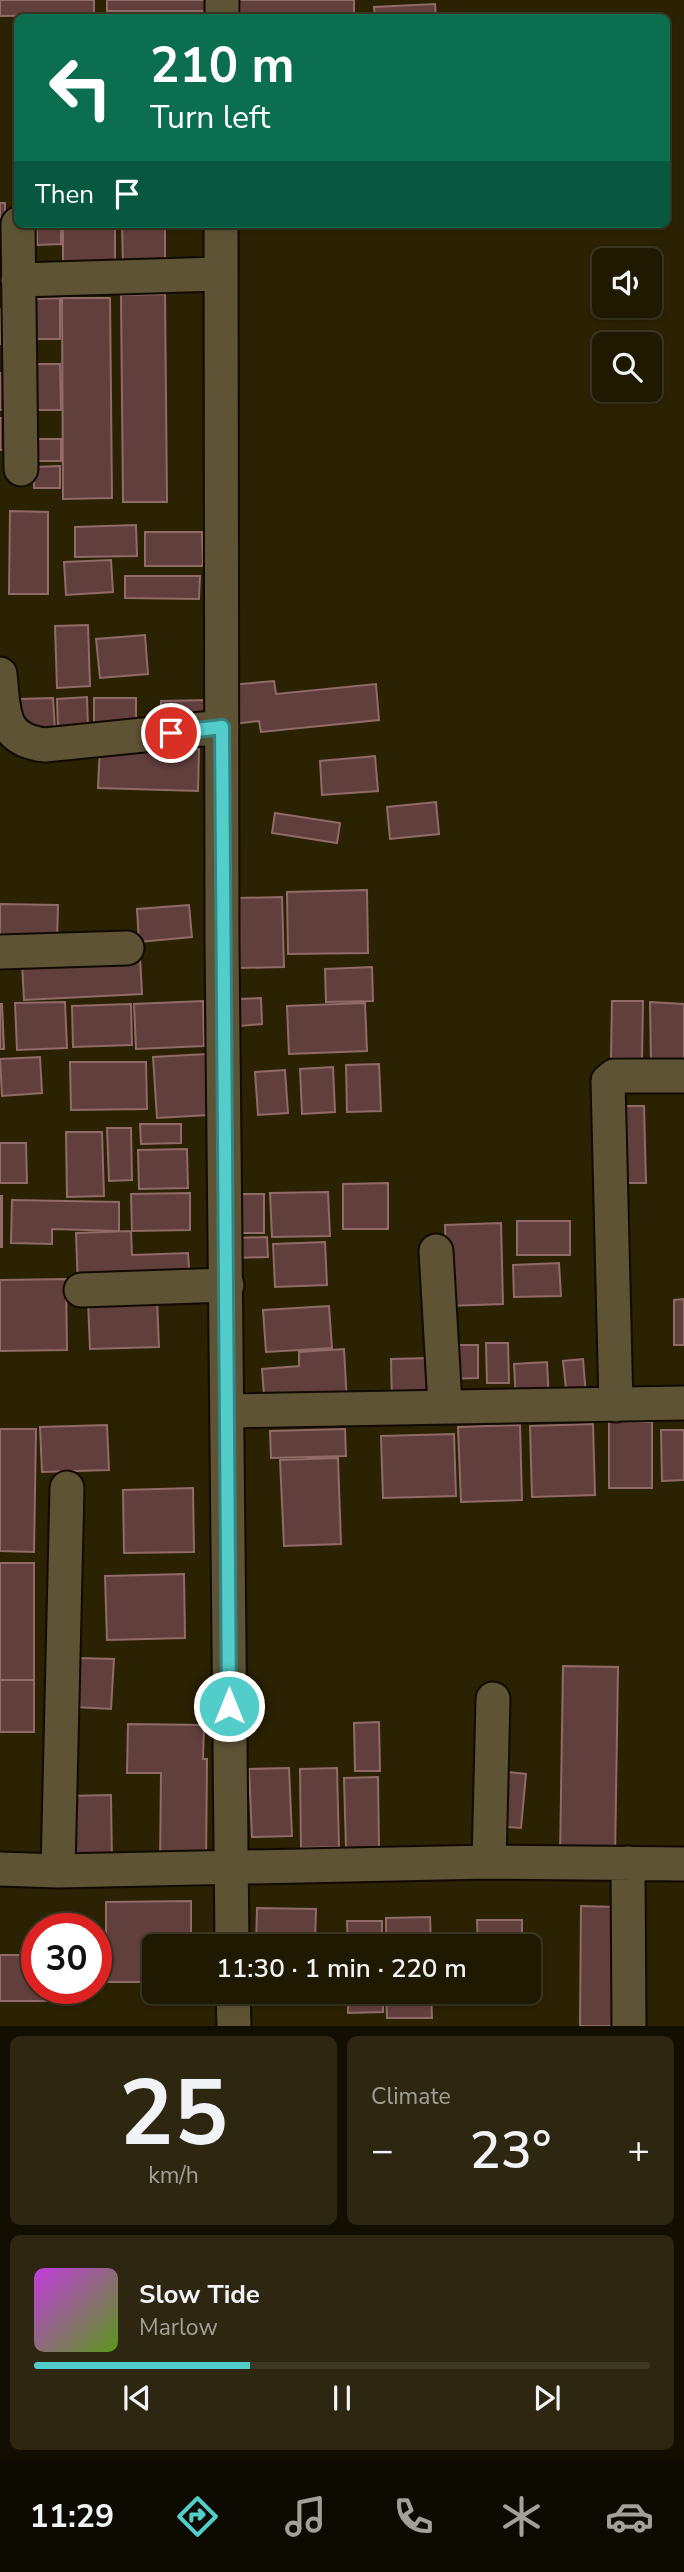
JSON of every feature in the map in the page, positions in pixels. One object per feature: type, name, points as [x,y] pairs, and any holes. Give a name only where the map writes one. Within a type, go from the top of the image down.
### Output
[{"type":"street","points":[[18,228],[21,469]]},
{"type":"street","points":[[221,228],[232,1934]]},
{"type":"street","points":[[18,280],[220,274]]},
{"type":"street","points":[[0,674],[5,717],[16,737],[28,743],[45,745],[222,727]]},
{"type":"street","points":[[0,952],[127,948]]},
{"type":"street","points":[[616,1405],[608,1081],[614,1076],[684,1076]]},
{"type":"street","points":[[436,1251],[445,1405]]},
{"type":"street","points":[[81,1290],[227,1284]]},
{"type":"street","points":[[228,1411],[445,1405],[684,1403]]},
{"type":"street","points":[[58,1871],[67,1489]]},
{"type":"street","points":[[489,1862],[493,1699]]},
{"type":"street","points":[[0,1868],[58,1871],[489,1862],[684,1864]]},
{"type":"street","points":[[628,1863],[629,2026]]},
{"type":"street","points":[[233,2004],[234,2026]]},
{"type":"building","points":[[0,0],[94,0],[94,14],[0,16]]},
{"type":"building","points":[[107,0],[207,0],[207,11],[107,11]]},
{"type":"building","points":[[239,0],[354,0],[354,14],[240,14]]},
{"type":"building","points":[[435,4],[436,14],[375,14],[374,7]]},
{"type":"building","points":[[0,203],[5,203],[5,258],[0,258]]},
{"type":"building","points":[[37,228],[61,228],[61,244],[37,245]]},
{"type":"building","points":[[63,228],[115,228],[115,267],[63,267]]},
{"type":"building","points":[[122,228],[165,228],[165,268],[123,268]]},
{"type":"building","points":[[165,294],[167,502],[123,502],[121,295]]},
{"type":"building","points":[[60,298],[60,339],[36,339],[35,299]]},
{"type":"building","points":[[62,298],[110,298],[112,498],[63,499]]},
{"type":"building","points":[[0,309],[5,309],[4,344],[0,344]]},
{"type":"building","points":[[34,364],[60,364],[61,410],[34,410]]},
{"type":"building","points":[[0,373],[4,373],[4,410],[0,410]]},
{"type":"building","points":[[0,418],[4,418],[4,450],[0,450]]},
{"type":"building","points":[[35,439],[61,439],[61,461],[35,461]]},
{"type":"building","points":[[60,466],[60,488],[34,488],[34,467]]},
{"type":"building","points":[[10,511],[48,512],[48,594],[9,594]]},
{"type":"building","points":[[136,525],[137,556],[75,557],[75,527]]},
{"type":"building","points":[[145,532],[202,532],[203,566],[145,566]]},
{"type":"building","points":[[111,560],[113,592],[66,595],[64,562]]},
{"type":"building","points":[[125,576],[200,576],[199,599],[125,598]]},
{"type":"building","points":[[88,625],[90,686],[57,688],[55,626]]},
{"type":"building","points":[[145,635],[148,674],[100,678],[96,639]]},
{"type":"building","points":[[274,681],[276,694],[376,684],[379,720],[261,732],[259,721],[234,724],[230,685]]},
{"type":"building","points":[[87,697],[88,728],[58,729],[57,699]]},
{"type":"building","points":[[53,698],[55,730],[20,731],[19,699]]},
{"type":"building","points":[[94,698],[136,698],[136,733],[94,733]]},
{"type":"building","points":[[211,700],[211,724],[161,726],[161,701]]},
{"type":"building","points":[[100,746],[199,749],[198,791],[98,788]]},
{"type":"building","points":[[375,756],[378,791],[322,795],[320,761]]},
{"type":"building","points":[[436,802],[439,834],[390,839],[387,807]]},
{"type":"building","points":[[275,813],[340,823],[337,843],[272,833]]},
{"type":"building","points":[[367,890],[368,953],[288,954],[287,892]]},
{"type":"building","points":[[282,897],[284,967],[239,968],[238,898]]},
{"type":"building","points":[[0,904],[58,905],[57,945],[0,947]]},
{"type":"building","points":[[189,905],[192,937],[139,942],[137,909]]},
{"type":"building","points":[[140,957],[142,994],[24,1000],[22,963]]},
{"type":"building","points":[[372,967],[373,1001],[326,1002],[325,969]]},
{"type":"building","points":[[261,998],[262,1024],[240,1026],[239,999]]},
{"type":"building","points":[[203,1001],[204,1046],[136,1049],[134,1004]]},
{"type":"building","points":[[612,1001],[643,1001],[642,1059],[611,1058]]},
{"type":"building","points":[[65,1002],[67,1048],[17,1050],[15,1003]]},
{"type":"building","points":[[650,1002],[684,1004],[684,1067],[651,1065]]},
{"type":"building","points":[[365,1003],[367,1051],[289,1054],[287,1006]]},
{"type":"building","points":[[2,1004],[4,1049],[0,1049]]},
{"type":"building","points":[[131,1004],[132,1045],[73,1047],[72,1006]]},
{"type":"building","points":[[206,1054],[209,1115],[157,1118],[153,1057]]},
{"type":"building","points":[[40,1057],[42,1093],[2,1096],[0,1059]]},
{"type":"building","points":[[70,1062],[146,1062],[147,1109],[71,1110]]},
{"type":"building","points":[[379,1064],[381,1111],[347,1112],[346,1065]]},
{"type":"building","points":[[333,1067],[335,1112],[302,1114],[300,1069]]},
{"type":"building","points":[[285,1070],[288,1113],[258,1115],[255,1072]]},
{"type":"building","points":[[610,1106],[644,1106],[646,1183],[612,1183]]},
{"type":"building","points":[[140,1124],[181,1124],[181,1143],[141,1144]]},
{"type":"building","points":[[107,1128],[131,1128],[132,1180],[109,1181]]},
{"type":"building","points":[[66,1132],[102,1132],[104,1196],[67,1197]]},
{"type":"building","points":[[0,1143],[26,1143],[27,1183],[0,1183]]},
{"type":"building","points":[[187,1149],[188,1188],[139,1189],[138,1150]]},
{"type":"building","points":[[388,1183],[388,1229],[343,1229],[343,1184]]},
{"type":"building","points":[[328,1192],[330,1236],[272,1237],[270,1193]]},
{"type":"building","points":[[190,1193],[190,1230],[132,1231],[131,1194]]},
{"type":"building","points":[[240,1194],[264,1194],[264,1233],[240,1233]]},
{"type":"building","points":[[2,1196],[2,1247],[0,1247]]},
{"type":"building","points":[[12,1200],[119,1202],[119,1231],[52,1229],[52,1244],[11,1243]]},
{"type":"building","points":[[517,1221],[570,1221],[570,1255],[517,1255]]},
{"type":"building","points":[[501,1223],[503,1304],[447,1306],[445,1225]]},
{"type":"building","points":[[131,1231],[132,1255],[188,1253],[190,1284],[78,1289],[76,1233]]},
{"type":"building","points":[[267,1237],[268,1257],[234,1258],[233,1238]]},
{"type":"building","points":[[325,1242],[327,1285],[275,1287],[273,1244]]},
{"type":"building","points":[[559,1263],[561,1296],[514,1297],[513,1265]]},
{"type":"building","points":[[66,1279],[67,1350],[0,1351],[0,1280]]},
{"type":"building","points":[[157,1299],[159,1347],[90,1349],[88,1301]]},
{"type":"building","points":[[684,1299],[684,1345],[674,1345],[674,1300]]},
{"type":"building","points":[[329,1306],[332,1348],[266,1352],[263,1310]]},
{"type":"building","points":[[486,1343],[508,1343],[509,1383],[487,1383]]},
{"type":"building","points":[[443,1345],[478,1345],[478,1378],[444,1379]]},
{"type":"building","points":[[344,1349],[347,1403],[265,1408],[262,1369],[299,1366],[299,1352]]},
{"type":"building","points":[[429,1358],[431,1404],[392,1405],[391,1359]]},
{"type":"building","points":[[583,1359],[586,1396],[567,1398],[563,1361]]},
{"type":"building","points":[[547,1362],[549,1402],[516,1403],[514,1364]]},
{"type":"building","points":[[609,1421],[652,1422],[652,1488],[609,1488]]},
{"type":"building","points":[[593,1424],[595,1495],[532,1497],[530,1426]]},
{"type":"building","points":[[107,1425],[109,1470],[42,1472],[40,1427]]},
{"type":"building","points":[[520,1425],[522,1500],[461,1502],[458,1427]]},
{"type":"building","points":[[0,1429],[36,1429],[34,1552],[0,1551]]},
{"type":"building","points":[[345,1429],[346,1456],[271,1458],[270,1431]]},
{"type":"building","points":[[661,1430],[684,1430],[684,1480],[662,1481]]},
{"type":"building","points":[[454,1434],[456,1496],[383,1498],[381,1436]]},
{"type":"building","points":[[338,1458],[341,1544],[284,1546],[280,1460]]},
{"type":"building","points":[[193,1488],[194,1552],[124,1553],[123,1490]]},
{"type":"building","points":[[0,1563],[34,1563],[34,1680],[0,1680]]},
{"type":"building","points":[[184,1574],[185,1638],[107,1640],[105,1576]]},
{"type":"building","points":[[78,1658],[114,1659],[111,1709],[76,1707]]},
{"type":"building","points":[[563,1666],[618,1667],[615,1860],[560,1859]]},
{"type":"building","points":[[0,1680],[34,1680],[34,1732],[0,1732]]},
{"type":"building","points":[[379,1722],[380,1771],[355,1771],[354,1723]]},
{"type":"building","points":[[128,1724],[204,1725],[203,1759],[207,1759],[206,1867],[160,1866],[161,1773],[127,1773]]},
{"type":"building","points":[[289,1768],[292,1836],[252,1837],[249,1769]]},
{"type":"building","points":[[337,1768],[339,1847],[301,1848],[300,1769]]},
{"type":"building","points":[[499,1771],[526,1774],[521,1828],[494,1826]]},
{"type":"building","points":[[378,1777],[379,1849],[346,1849],[344,1778]]},
{"type":"building","points":[[111,1795],[112,1866],[68,1865],[68,1796]]},
{"type":"building","points":[[191,1901],[191,1934],[142,1934],[142,1982],[112,1982],[112,1913],[106,1913],[106,1902]]},
{"type":"building","points":[[581,1906],[616,1907],[615,2026],[580,2026]]},
{"type":"building","points":[[257,1908],[316,1909],[315,1934],[256,1934]]},
{"type":"building","points":[[430,1917],[431,1934],[386,1934],[386,1918]]},
{"type":"building","points":[[477,1920],[522,1920],[522,1934],[478,1934]]},
{"type":"building","points":[[347,1921],[382,1921],[382,1934],[348,1934]]},
{"type":"building","points":[[0,1955],[21,1955],[21,2001],[0,2001]]},
{"type":"building","points":[[348,2004],[383,2004],[383,2012],[348,2013]]},
{"type":"building","points":[[386,2004],[431,2004],[432,2018],[387,2018]]},
{"type":"route","points":[[171,733],[222,727],[229,1706]]}]
